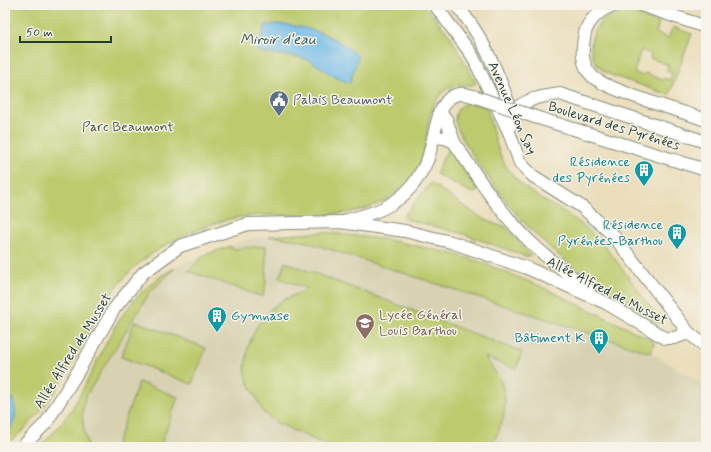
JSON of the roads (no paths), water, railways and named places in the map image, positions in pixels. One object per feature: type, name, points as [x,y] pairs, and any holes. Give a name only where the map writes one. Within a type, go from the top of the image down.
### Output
[{"type":"street","name":"Avenue Léon Say","points":[[435,5],[472,55],[509,132],[520,163],[526,170],[582,207],[613,235],[689,333],[706,346]]},
{"type":"street","points":[[456,5],[484,46],[505,90],[512,114],[509,132]]},
{"type":"street","points":[[615,5],[602,10],[586,27],[582,52],[583,60],[590,74],[597,80],[613,88],[706,120]]},
{"type":"street","points":[[642,5],[706,27]]},
{"type":"street","name":"Boulevard des Pyrénées","points":[[439,113],[446,102],[455,94],[463,94],[706,170]]},
{"type":"street","points":[[512,114],[519,106],[547,96],[560,94],[706,142]]},
{"type":"street","points":[[340,222],[375,213],[392,204],[412,186],[427,160],[439,113],[446,119],[454,142],[488,192],[513,223],[546,256],[606,303]]},
{"type":"street","points":[[434,137],[445,138],[454,142]]},
{"type":"street","name":"Allée Alfred de Musset","points":[[22,447],[46,423],[114,309],[143,273],[180,246],[248,224],[340,222],[420,235],[454,243],[536,272],[606,303],[665,338],[674,338],[689,333]]},
{"type":"street","points":[[536,272],[546,256]]},
{"type":"water","name":"Miroir d'eau","points":[[278,24],[300,27],[321,33],[331,37],[349,49],[358,57],[350,83],[340,80],[305,59],[256,51],[266,25]]},
{"type":"water","points":[[5,388],[13,400],[16,411],[13,423],[5,434]]},
{"type":"place","name":"Palais Beaumont","points":[[279,117]]},
{"type":"place","name":"Résidence des Pyrénées","points":[[644,187]]},
{"type":"place","name":"Résidence Pyrénées-Barthou","points":[[677,250]]},
{"type":"place","name":"Gymnase","points":[[217,333]]},
{"type":"place","name":"Lycée Général Louis Barthou","points":[[365,340]]},
{"type":"place","name":"Bâtiment K","points":[[599,355]]},
{"type":"park label","name":"Parc Beaumont","points":[[128,127]]}]
